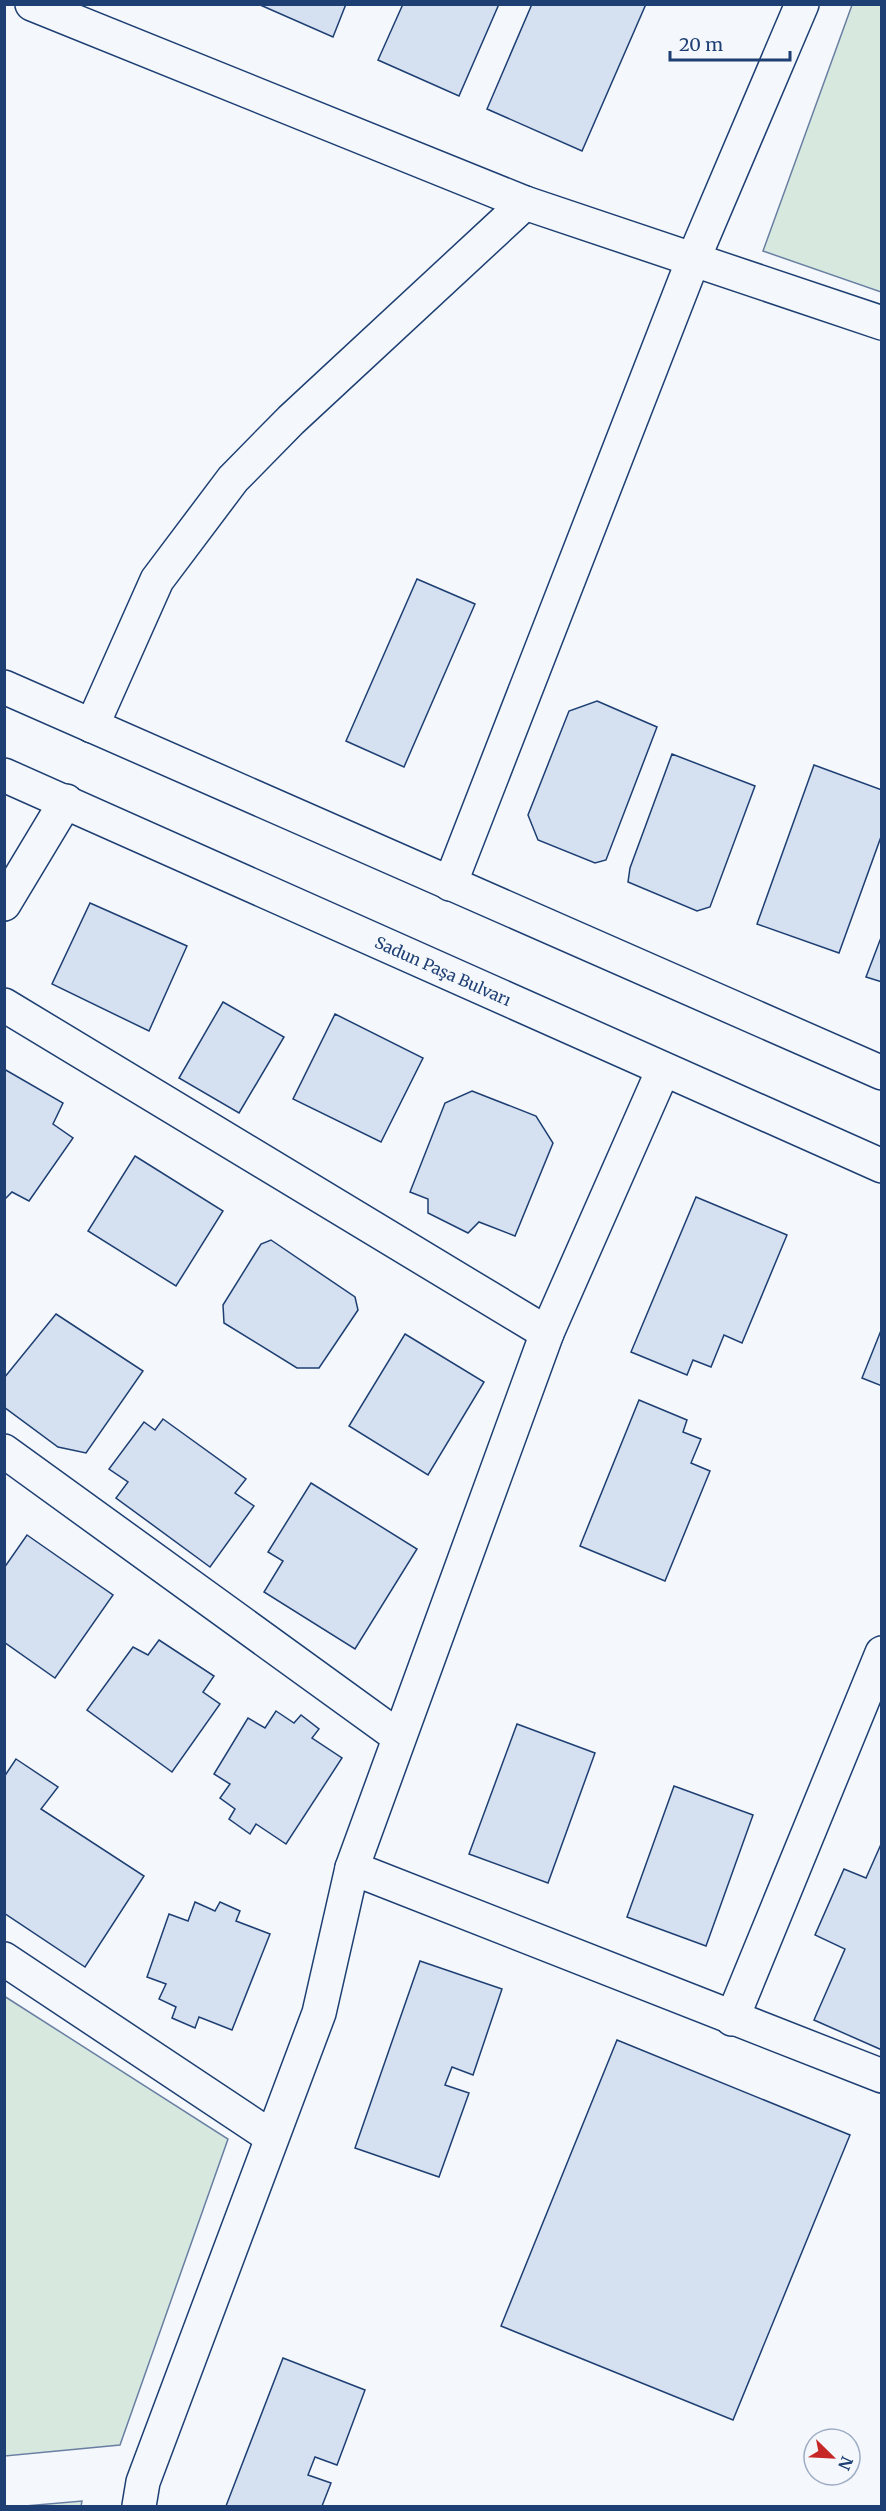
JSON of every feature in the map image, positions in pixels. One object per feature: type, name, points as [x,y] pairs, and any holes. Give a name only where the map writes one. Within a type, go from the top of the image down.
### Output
[{"type":"street","points":[[32,4],[525,203],[882,323]]},
{"type":"street","points":[[450,884],[693,260],[802,4]]},
{"type":"street","points":[[92,726],[157,580],[233,479],[291,420],[525,203]]},
{"type":"street","points":[[4,687],[882,1073]]},
{"type":"street","name":"Sadun Paşa Bulvarı","points":[[4,775],[882,1166]]},
{"type":"street","points":[[4,904],[66,801]]},
{"type":"street","points":[[4,1005],[547,1334]]},
{"type":"street","points":[[139,2506],[143,2482],[270,2136],[319,2013],[352,1868],[399,1737],[547,1334],[663,1070]]},
{"type":"street","points":[[4,1451],[399,1737]]},
{"type":"street","points":[[732,2019],[882,1653]]},
{"type":"street","points":[[352,1868],[882,2076]]},
{"type":"street","points":[[4,1959],[270,2136]]},
{"type":"shaded area","points":[[852,5],[881,5],[881,292],[763,251]]},
{"type":"shaded area","points":[[4,1996],[228,2139],[120,2445],[5,2456]]},
{"type":"shaded area","points":[[82,2501],[81,2506],[25,2506]]},
{"type":"building","points":[[258,4],[346,4],[333,37]]},
{"type":"building","points":[[403,4],[499,4],[459,96],[378,60]]},
{"type":"building","points":[[532,4],[646,4],[582,151],[487,109]]},
{"type":"building","points":[[417,579],[475,604],[404,767],[346,741]]},
{"type":"building","points":[[597,701],[657,727],[606,860],[595,863],[538,840],[528,815],[569,711]]},
{"type":"building","points":[[672,754],[755,786],[710,907],[697,911],[628,882],[630,868]]},
{"type":"building","points":[[814,765],[882,790],[882,834],[839,953],[757,924]]},
{"type":"building","points":[[90,903],[187,946],[149,1031],[52,984]]},
{"type":"building","points":[[882,935],[882,982],[866,977]]},
{"type":"building","points":[[223,1002],[284,1037],[239,1113],[179,1078]]},
{"type":"building","points":[[335,1014],[423,1058],[381,1142],[293,1099]]},
{"type":"building","points":[[4,1069],[63,1103],[53,1124],[73,1138],[29,1201],[12,1192],[4,1200]]},
{"type":"building","points":[[472,1091],[536,1116],[553,1143],[515,1236],[479,1222],[468,1233],[428,1213],[428,1199],[410,1192],[445,1103]]},
{"type":"building","points":[[135,1156],[223,1211],[176,1286],[88,1231]]},
{"type":"building","points":[[696,1197],[787,1235],[742,1343],[724,1335],[711,1367],[693,1360],[687,1375],[631,1352]]},
{"type":"building","points":[[271,1240],[355,1297],[358,1310],[319,1368],[297,1368],[224,1323],[223,1305],[261,1244]]},
{"type":"building","points":[[56,1314],[143,1371],[86,1453],[58,1447],[4,1407],[4,1378]]},
{"type":"building","points":[[882,1328],[882,1386],[862,1378]]},
{"type":"building","points":[[405,1334],[484,1382],[428,1475],[349,1426]]},
{"type":"building","points":[[639,1400],[687,1420],[683,1432],[701,1439],[691,1463],[710,1471],[665,1581],[580,1546]]},
{"type":"building","points":[[163,1419],[246,1479],[235,1493],[254,1506],[210,1567],[116,1498],[128,1482],[109,1469],[144,1422],[155,1430]]},
{"type":"building","points":[[311,1483],[417,1549],[355,1649],[264,1592],[283,1561],[268,1552]]},
{"type":"building","points":[[27,1535],[113,1595],[55,1678],[4,1642],[4,1568]]},
{"type":"building","points":[[159,1640],[214,1676],[203,1692],[220,1704],[172,1772],[87,1710],[133,1647],[148,1655]]},
{"type":"building","points":[[276,1711],[294,1723],[301,1715],[319,1729],[312,1738],[342,1758],[286,1844],[256,1824],[250,1834],[229,1819],[235,1809],[220,1798],[230,1784],[214,1774],[248,1718],[265,1728]]},
{"type":"building","points":[[517,1724],[595,1753],[548,1883],[469,1854]]},
{"type":"building","points":[[16,1759],[58,1787],[41,1809],[144,1876],[85,1967],[4,1913],[4,1777]]},
{"type":"building","points":[[674,1786],[753,1815],[706,1946],[627,1917]]},
{"type":"building","points":[[882,1842],[882,2050],[814,2020],[845,1949],[815,1935],[844,1869],[866,1878]]},
{"type":"building","points":[[195,1902],[215,1911],[220,1902],[240,1911],[236,1921],[270,1934],[232,2030],[199,2017],[195,2028],[172,2018],[176,2007],[159,1999],[166,1984],[147,1977],[169,1914],[188,1921]]},
{"type":"building","points":[[420,1961],[502,1989],[473,2075],[452,2067],[445,2085],[469,2093],[439,2177],[355,2148]]},
{"type":"building","points":[[617,2040],[850,2135],[733,2420],[501,2326]]},
{"type":"building","points":[[283,2358],[365,2390],[337,2465],[315,2457],[308,2475],[331,2483],[322,2506],[226,2506]]}]
